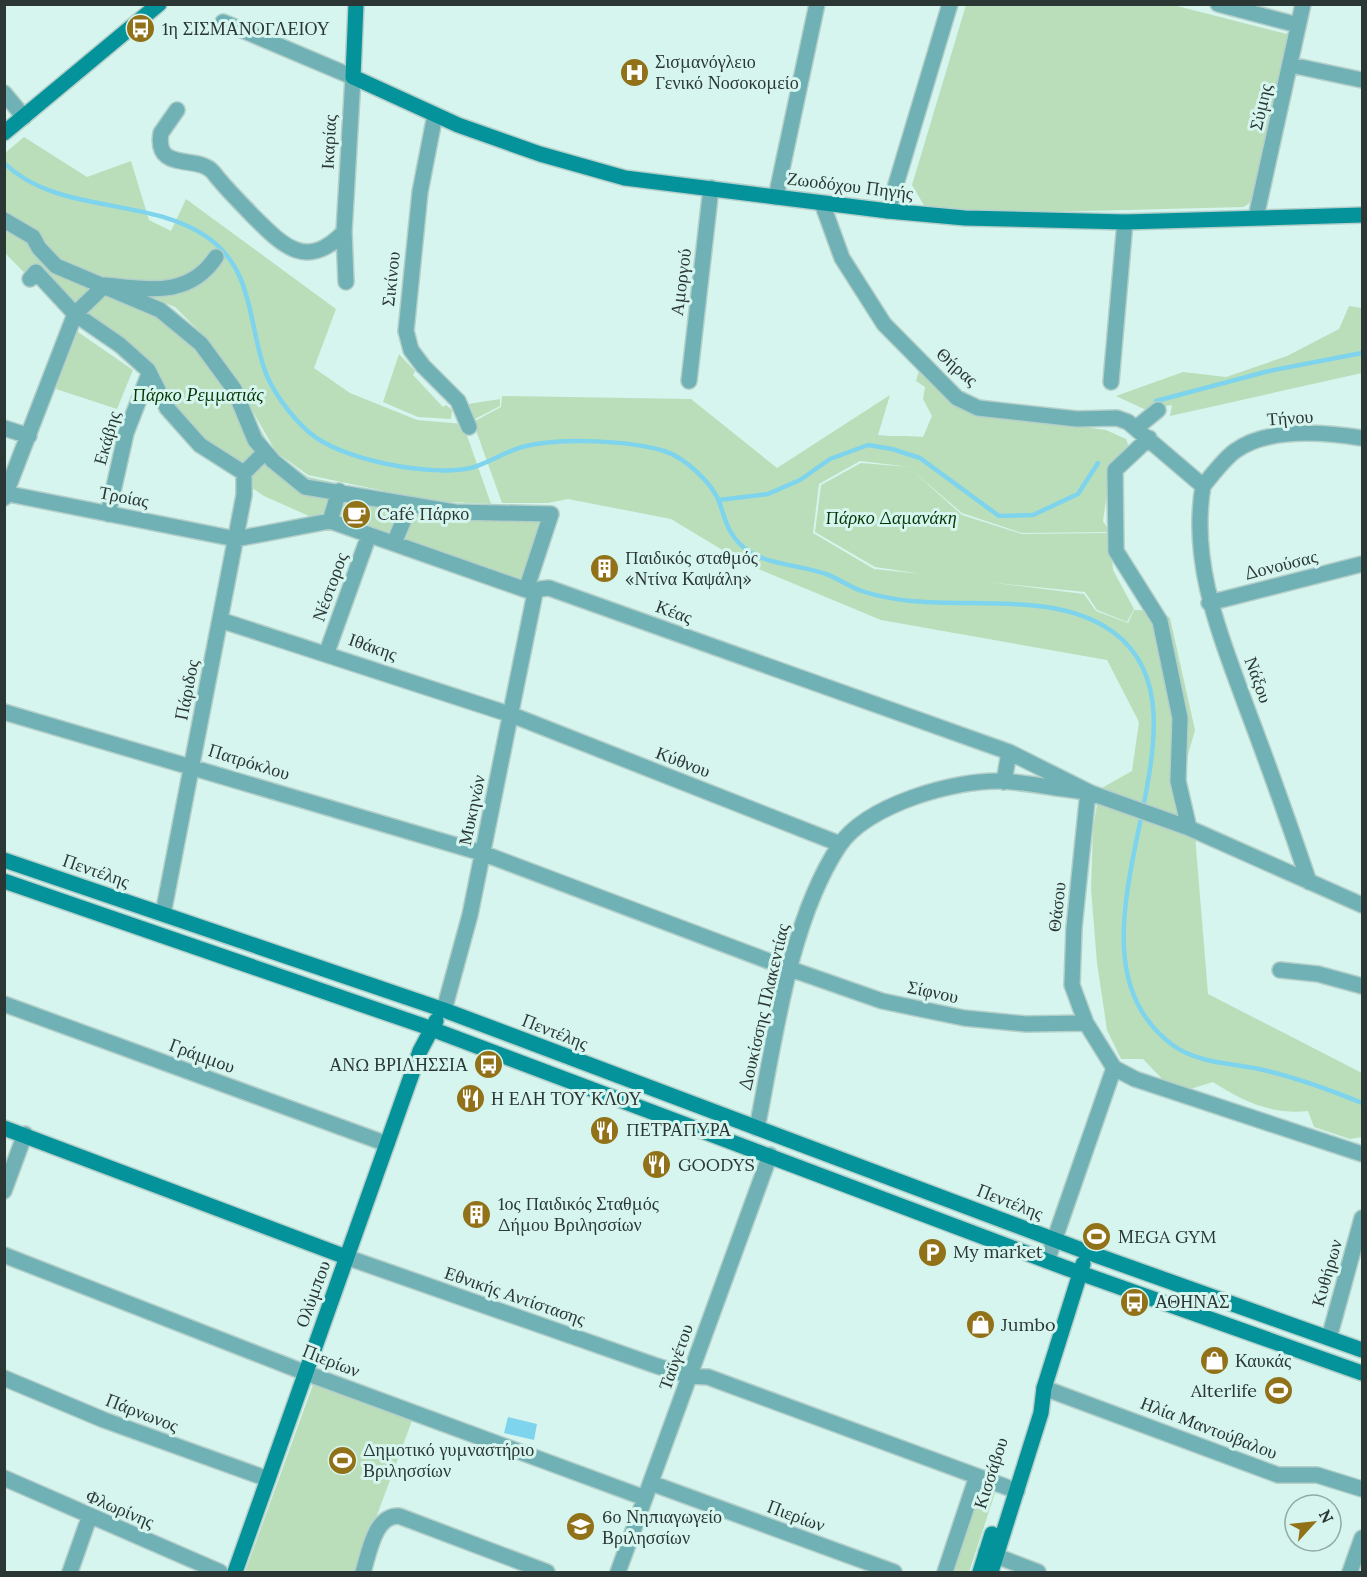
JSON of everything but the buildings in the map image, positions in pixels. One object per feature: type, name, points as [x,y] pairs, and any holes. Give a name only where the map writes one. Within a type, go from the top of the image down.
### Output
[{"type":"main road","points":[[4,133],[159,4]]},
{"type":"main road","name":"Ικαρίας","points":[[353,77],[356,4]]},
{"type":"main road","name":"Ζωοδόχου Πηγής","points":[[353,77],[435,115],[540,154],[625,178],[888,211],[1008,220],[1125,222],[1362,215]]},
{"type":"main road","name":"Πεντέλης","points":[[4,860],[444,1010],[1087,1252],[1362,1350]]},
{"type":"main road","points":[[4,881],[430,1028],[1047,1261],[1362,1373]]},
{"type":"main road","name":"Μυκηνών","points":[[430,1028],[444,1010]]},
{"type":"main road","name":"Ολύμπου","points":[[235,1572],[346,1257],[430,1028]]},
{"type":"main road","name":"Εθνικής Αντίστασης","points":[[4,1128],[346,1257]]},
{"type":"main road","points":[[1080,1273],[1087,1252]]},
{"type":"main road","name":"Κισσάβου","points":[[980,1572],[991,1554],[1012,1489],[1041,1413],[1044,1388],[1080,1273]]},
{"type":"main road","name":"Κισσάβου","points":[[991,1554],[991,1572]]},
{"type":"street","points":[[776,198],[817,4]]},
{"type":"street","points":[[888,211],[950,4]]},
{"type":"street","points":[[1218,4],[1298,25]]},
{"type":"street","name":"Σύμης","points":[[1256,217],[1303,4]]},
{"type":"street","points":[[223,22],[353,77]]},
{"type":"street","points":[[1291,65],[1362,80]]},
{"type":"street","name":"Ικαρίας","points":[[346,282],[344,232],[353,77]]},
{"type":"street","points":[[4,93],[24,117]]},
{"type":"street","points":[[177,110],[161,133],[164,152],[170,158],[208,168],[221,186],[283,246],[298,252],[312,252],[334,243],[344,232]]},
{"type":"street","name":"Σικίνου","points":[[435,115],[420,192],[406,331],[411,350],[423,366],[458,401],[469,427]]},
{"type":"street","name":"Αμοργού","points":[[689,381],[711,188]]},
{"type":"street","name":"Θήρας","points":[[822,203],[842,258],[884,324],[957,398],[978,408],[1077,419],[1117,418],[1149,438],[1203,486]]},
{"type":"street","points":[[4,220],[33,237],[42,253],[56,266],[160,310],[201,344],[234,389],[255,440],[265,452],[305,487],[339,491],[410,505],[394,543]]},
{"type":"street","points":[[1111,382],[1125,222]]},
{"type":"street","points":[[5,495],[75,314],[105,285],[167,289],[206,272],[216,256]]},
{"type":"street","points":[[30,279],[36,272],[75,314],[120,345],[150,374],[167,408],[201,445],[244,473],[265,452]]},
{"type":"street","name":"Εκάβης","points":[[108,514],[126,433],[150,374]]},
{"type":"street","points":[[1136,428],[1158,410]]},
{"type":"street","points":[[4,428],[29,436]]},
{"type":"street","name":"Τήνου","points":[[1203,486],[1234,452],[1255,440],[1278,435],[1341,435],[1362,438]]},
{"type":"street","points":[[1149,438],[1115,470],[1116,551],[1160,621],[1180,718],[1178,781],[1187,828]]},
{"type":"street","name":"Πάριδος","points":[[163,914],[220,620],[241,533],[244,473]]},
{"type":"street","name":"Νάξου","points":[[1203,486],[1199,508],[1199,538],[1209,603],[1309,882]]},
{"type":"street","points":[[241,533],[330,521],[339,491]]},
{"type":"street","name":"Τροίας","points":[[5,495],[108,514],[241,533]]},
{"type":"street","name":"Μυκηνών","points":[[410,505],[455,512],[551,514],[531,591],[512,715],[470,915],[444,1010]]},
{"type":"street","name":"Κέας","points":[[330,521],[531,591],[549,588],[1009,752],[1089,792]]},
{"type":"street","name":"Νέστορος","points":[[327,652],[369,535]]},
{"type":"street","name":"Δονούσας","points":[[1209,603],[1362,564]]},
{"type":"street","name":"Ιθάκης","points":[[220,620],[327,652],[512,715]]},
{"type":"street","name":"Πατρόκλου","points":[[4,711],[482,853]]},
{"type":"street","name":"Κύθνου","points":[[512,715],[840,844]]},
{"type":"street","points":[[1004,782],[1009,752]]},
{"type":"street","name":"Δουκίσσης Πλακεντίας","points":[[757,1128],[790,970],[816,887],[840,844],[888,807],[919,794],[960,785],[1004,782],[1089,792]]},
{"type":"street","points":[[1089,792],[1187,828],[1362,905]]},
{"type":"street","name":"Θάσου","points":[[1086,1023],[1072,985],[1072,965],[1089,792]]},
{"type":"street","name":"Σίφνου","points":[[482,853],[790,970],[882,1001],[964,1018],[1026,1024],[1086,1023]]},
{"type":"street","points":[[1280,970],[1318,974],[1362,986]]},
{"type":"street","name":"Γράμμου","points":[[4,1004],[387,1144]]},
{"type":"street","points":[[1086,1023],[1114,1068],[1135,1079],[1362,1154]]},
{"type":"street","points":[[1047,1261],[1114,1068]]},
{"type":"street","points":[[4,1191],[25,1134]]},
{"type":"street","name":"Ταϋγέτου","points":[[618,1572],[770,1155]]},
{"type":"street","name":"Κυθήρων","points":[[1329,1338],[1362,1218]]},
{"type":"street","name":"Πιερίων","points":[[4,1255],[306,1372],[645,1498]]},
{"type":"street","name":"Εθνικής Αντίστασης","points":[[346,1257],[690,1376],[708,1377],[1012,1489]]},
{"type":"street","name":"Πάρνωνος","points":[[4,1378],[104,1420],[268,1479]]},
{"type":"street","name":"Ηλία Μαντούβαλου","points":[[1044,1388],[1278,1475],[1317,1475],[1362,1489]]},
{"type":"street","points":[[945,1572],[977,1476]]},
{"type":"street","name":"Φλωρίνης","points":[[4,1478],[89,1518],[220,1572]]},
{"type":"street","name":"Πιερίων","points":[[651,1483],[894,1572]]},
{"type":"street","points":[[363,1572],[380,1525],[392,1516],[399,1516],[547,1572]]},
{"type":"street","points":[[70,1572],[89,1518]]},
{"type":"street","points":[[1350,1572],[1362,1538]]},
{"type":"street","points":[[991,1554],[1038,1572]]},
{"type":"green space","points":[[966,5],[1173,5],[1291,35],[1252,201],[1244,207],[1047,212],[926,209],[912,185]]},
{"type":"green space","points":[[24,137],[87,177],[131,161],[149,220],[171,231],[186,199],[336,309],[314,368],[350,393],[417,420],[463,424],[491,504],[432,501],[308,475],[276,452],[227,366],[202,334],[175,307],[60,260],[35,228],[5,211],[5,153]]},
{"type":"green space","name":"Πάρκο Ρεμματιάς","points":[[4,213],[59,261],[173,309],[201,336],[225,367],[274,453],[308,477],[433,504],[548,505],[522,590],[318,520],[264,496],[207,458],[139,368],[64,313],[5,253]]},
{"type":"green space","points":[[1349,306],[1362,308],[1362,373],[1170,416],[1172,405],[1144,409],[1116,396],[1183,372],[1226,377],[1287,356],[1339,329]]},
{"type":"green space","points":[[75,330],[133,370],[117,409],[56,389]]},
{"type":"green space","points":[[399,354],[415,371],[413,375],[443,407],[446,405],[452,410],[451,419],[418,417],[383,402]]},
{"type":"green space","name":"Πάρκο Δαμανάκη","points":[[919,371],[955,402],[976,412],[1106,430],[1126,439],[1131,453],[1110,473],[1103,521],[1110,532],[1022,533],[962,513],[914,472],[962,515],[1022,534],[1110,533],[1113,570],[1134,609],[1127,622],[1097,610],[1085,592],[987,582],[1084,594],[1096,611],[1128,623],[1134,610],[1160,611],[1170,618],[1195,730],[1182,776],[1173,779],[1173,793],[1180,818],[1100,789],[1132,771],[1139,722],[1107,660],[881,620],[744,563],[671,519],[568,499],[548,503],[502,503],[473,422],[501,407],[502,396],[691,399],[777,468],[890,395],[878,435],[923,437],[932,416],[923,399],[925,387],[916,381]],"holes":[[[860,461],[910,467],[861,463],[821,485],[815,532],[875,567],[922,574],[874,569],[813,533],[819,484]]]},
{"type":"green space","points":[[500,399],[500,406],[473,420],[468,404]]},
{"type":"green space","points":[[1098,799],[1195,835],[1208,994],[1362,1073],[1362,1137],[1350,1139],[1314,1127],[1308,1111],[1270,1109],[1246,1101],[1213,1082],[1184,1091],[1168,1085],[1143,1059],[1121,1059],[1107,1030],[1097,963],[1091,889],[1093,828]]},
{"type":"green space","name":"Δημοτικό γυμναστήριο Βριλησσίων","points":[[314,1382],[413,1418],[356,1572],[245,1572]]},
{"type":"green space","points":[[979,1487],[995,1493],[969,1572],[951,1572]]},
{"type":"water","points":[[508,1417],[537,1424],[534,1440],[504,1433]]},
{"type":"waterway","points":[[4,163],[26,179],[50,191],[158,215],[183,224],[207,237],[222,250],[233,264],[247,296],[267,376],[289,412],[303,427],[324,443],[387,464],[433,470],[471,468],[505,453],[541,443],[595,441],[649,447],[672,454],[697,472],[716,496],[734,537],[759,557],[817,571],[857,589],[892,599],[1024,605],[1056,609],[1086,617],[1113,632],[1144,671],[1154,719],[1149,775],[1127,895],[1124,952],[1138,1004],[1174,1046],[1183,1052],[1215,1062],[1286,1076],[1362,1103]]},
{"type":"waterway","points":[[1156,401],[1269,371],[1362,353]]},
{"type":"waterway","points":[[719,500],[768,494],[800,480],[830,459],[868,445],[892,449],[920,458],[999,516],[1033,515],[1078,494],[1098,463]]},
{"type":"place","name":"1η ΣΙΣΜΑΝΟΓΛΕΙΟΥ","points":[[141,29]]},
{"type":"place","name":"Σισμανόγλειο Γενικό Νοσοκομείο","points":[[634,72]]},
{"type":"place","name":"Café Πάρκο","points":[[356,514]]},
{"type":"place","name":"Παιδικός σταθμός «Ντίνα Καψάλη»","points":[[604,568]]},
{"type":"place","name":"ΑΝΩ ΒΡΙΛΗΣΣΙΑ","points":[[489,1065]]},
{"type":"place","name":"Η ΕΛΗ ΤΟΥ ΚΛΟΥ","points":[[470,1099]]},
{"type":"place","name":"ΠΕΤΡΑΠΥΡΑ","points":[[605,1130]]},
{"type":"place","name":"GOODYS","points":[[657,1165]]},
{"type":"place","name":"1ος Παιδικός Σταθμός Δήμου Βριλησσίων","points":[[477,1214]]},
{"type":"place","name":"ΜEGA GYM","points":[[1097,1237]]},
{"type":"place","name":"My market","points":[[932,1252]]},
{"type":"place","name":"ΑΘΗΝΑΣ","points":[[1134,1302]]},
{"type":"place","name":"Jumbo","points":[[980,1325]]},
{"type":"place","name":"Καυκάς","points":[[1214,1361]]},
{"type":"place","name":"Alterlife","points":[[1278,1391]]},
{"type":"place","name":"Δημοτικό γυμναστήριο Βριλησσίων","points":[[342,1460]]},
{"type":"place","name":"6ο Νηπιαγωγείο Βριλησσίων","points":[[581,1527]]}]
